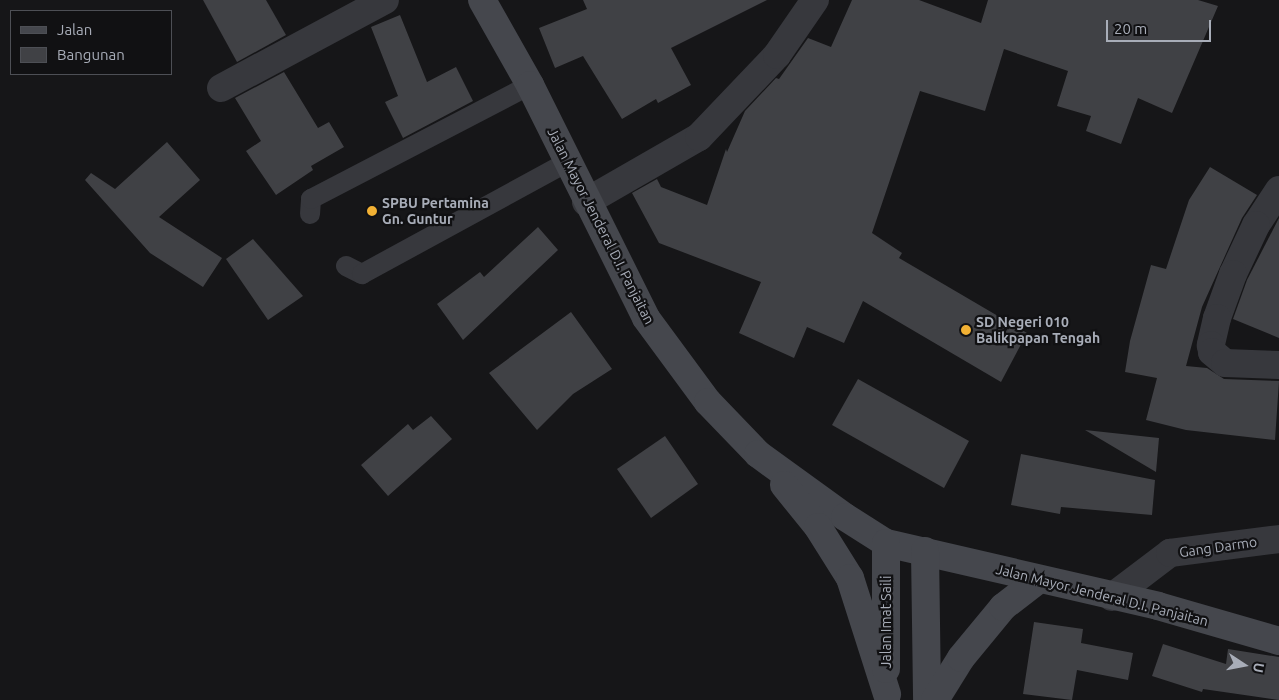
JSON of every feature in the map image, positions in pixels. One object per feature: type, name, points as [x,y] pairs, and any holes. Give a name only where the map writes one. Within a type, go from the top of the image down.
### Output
[{"type":"main road","name":"Jalan Mayor Jenderal D.I. Panjaitan","points":[[482,0],[530,85],[586,202],[646,318],[708,402],[758,454],[845,517],[886,543],[1038,580],[1158,606],[1279,642]]},
{"type":"main road","points":[[758,454],[818,527],[850,578],[887,697]]},
{"type":"main road","name":"Jalan Imat Saili","points":[[886,543],[887,697]]},
{"type":"main road","points":[[925,551],[927,700]]},
{"type":"main road","points":[[935,700],[960,658],[1003,607],[1038,580]]},
{"type":"street","points":[[221,88],[385,0]]},
{"type":"street","points":[[586,202],[699,137],[776,55],[815,0]]},
{"type":"street","points":[[1279,190],[1256,225],[1233,274],[1216,318],[1211,345],[1212,352],[1225,363],[1279,365]]},
{"type":"street","name":"Gang Darmo","points":[[1112,597],[1170,553],[1279,538]]},
{"type":"lane","points":[[310,214],[312,199],[530,85]]},
{"type":"lane","points":[[346,266],[362,274],[567,162]]},
{"type":"building","points":[[203,0],[266,0],[286,35],[237,62]]},
{"type":"building","points":[[583,0],[767,0],[671,48],[691,85],[658,103],[656,99],[622,119],[583,56],[555,68],[539,28],[587,9]]},
{"type":"building","points":[[852,0],[919,0],[981,23],[988,0],[1198,0],[1218,6],[1172,113],[1138,98],[1121,144],[1086,131],[1091,116],[1057,106],[1068,71],[1004,49],[985,111],[920,91],[872,233],[902,253],[899,258],[1027,333],[1001,382],[863,301],[844,343],[807,327],[794,358],[739,333],[761,282],[659,243],[632,193],[657,179],[661,187],[707,205],[726,149],[727,152],[745,111],[776,78],[779,79],[808,38],[831,47]]},
{"type":"building","points":[[400,15],[427,82],[456,67],[473,101],[403,138],[385,102],[398,96],[371,27]]},
{"type":"building","points":[[284,72],[318,128],[329,122],[344,147],[311,166],[313,170],[276,195],[246,151],[261,141],[235,98]]},
{"type":"building","points":[[167,142],[200,180],[159,217],[222,258],[203,287],[150,253],[85,180],[91,173],[115,189]]},
{"type":"building","points":[[1210,167],[1257,195],[1242,218],[1202,307],[1186,366],[1207,368],[1224,379],[1279,381],[1275,440],[1186,430],[1146,420],[1157,378],[1125,372],[1130,341],[1151,265],[1166,269],[1189,200]]},
{"type":"building","points":[[1279,218],[1279,338],[1233,319],[1247,280]]},
{"type":"building","points":[[538,227],[558,250],[463,340],[437,304],[480,272],[484,277]]},
{"type":"building","points":[[253,239],[303,296],[268,320],[226,259]]},
{"type":"building","points":[[571,312],[612,369],[573,394],[537,430],[489,373]]},
{"type":"building","points":[[858,379],[969,441],[944,488],[832,425]]},
{"type":"building","points":[[431,416],[452,439],[388,496],[361,465],[408,424],[413,430]]},
{"type":"building","points":[[1085,430],[1159,438],[1156,472]]},
{"type":"building","points":[[665,436],[698,484],[651,518],[617,469]]},
{"type":"building","points":[[1021,454],[1155,480],[1152,515],[1061,507],[1060,514],[1011,505]]},
{"type":"building","points":[[1034,622],[1083,629],[1081,643],[1133,653],[1128,680],[1077,670],[1072,700],[1023,694]]},
{"type":"building","points":[[1163,644],[1226,664],[1228,649],[1279,657],[1279,700],[1203,689],[1202,692],[1152,676]]},
{"type":"place","name":"SPBU Pertamina Gn. Guntur","points":[[372,211]]},
{"type":"place","name":"SD Negeri 010 Balikpapan Tengah","points":[[966,330]]}]
